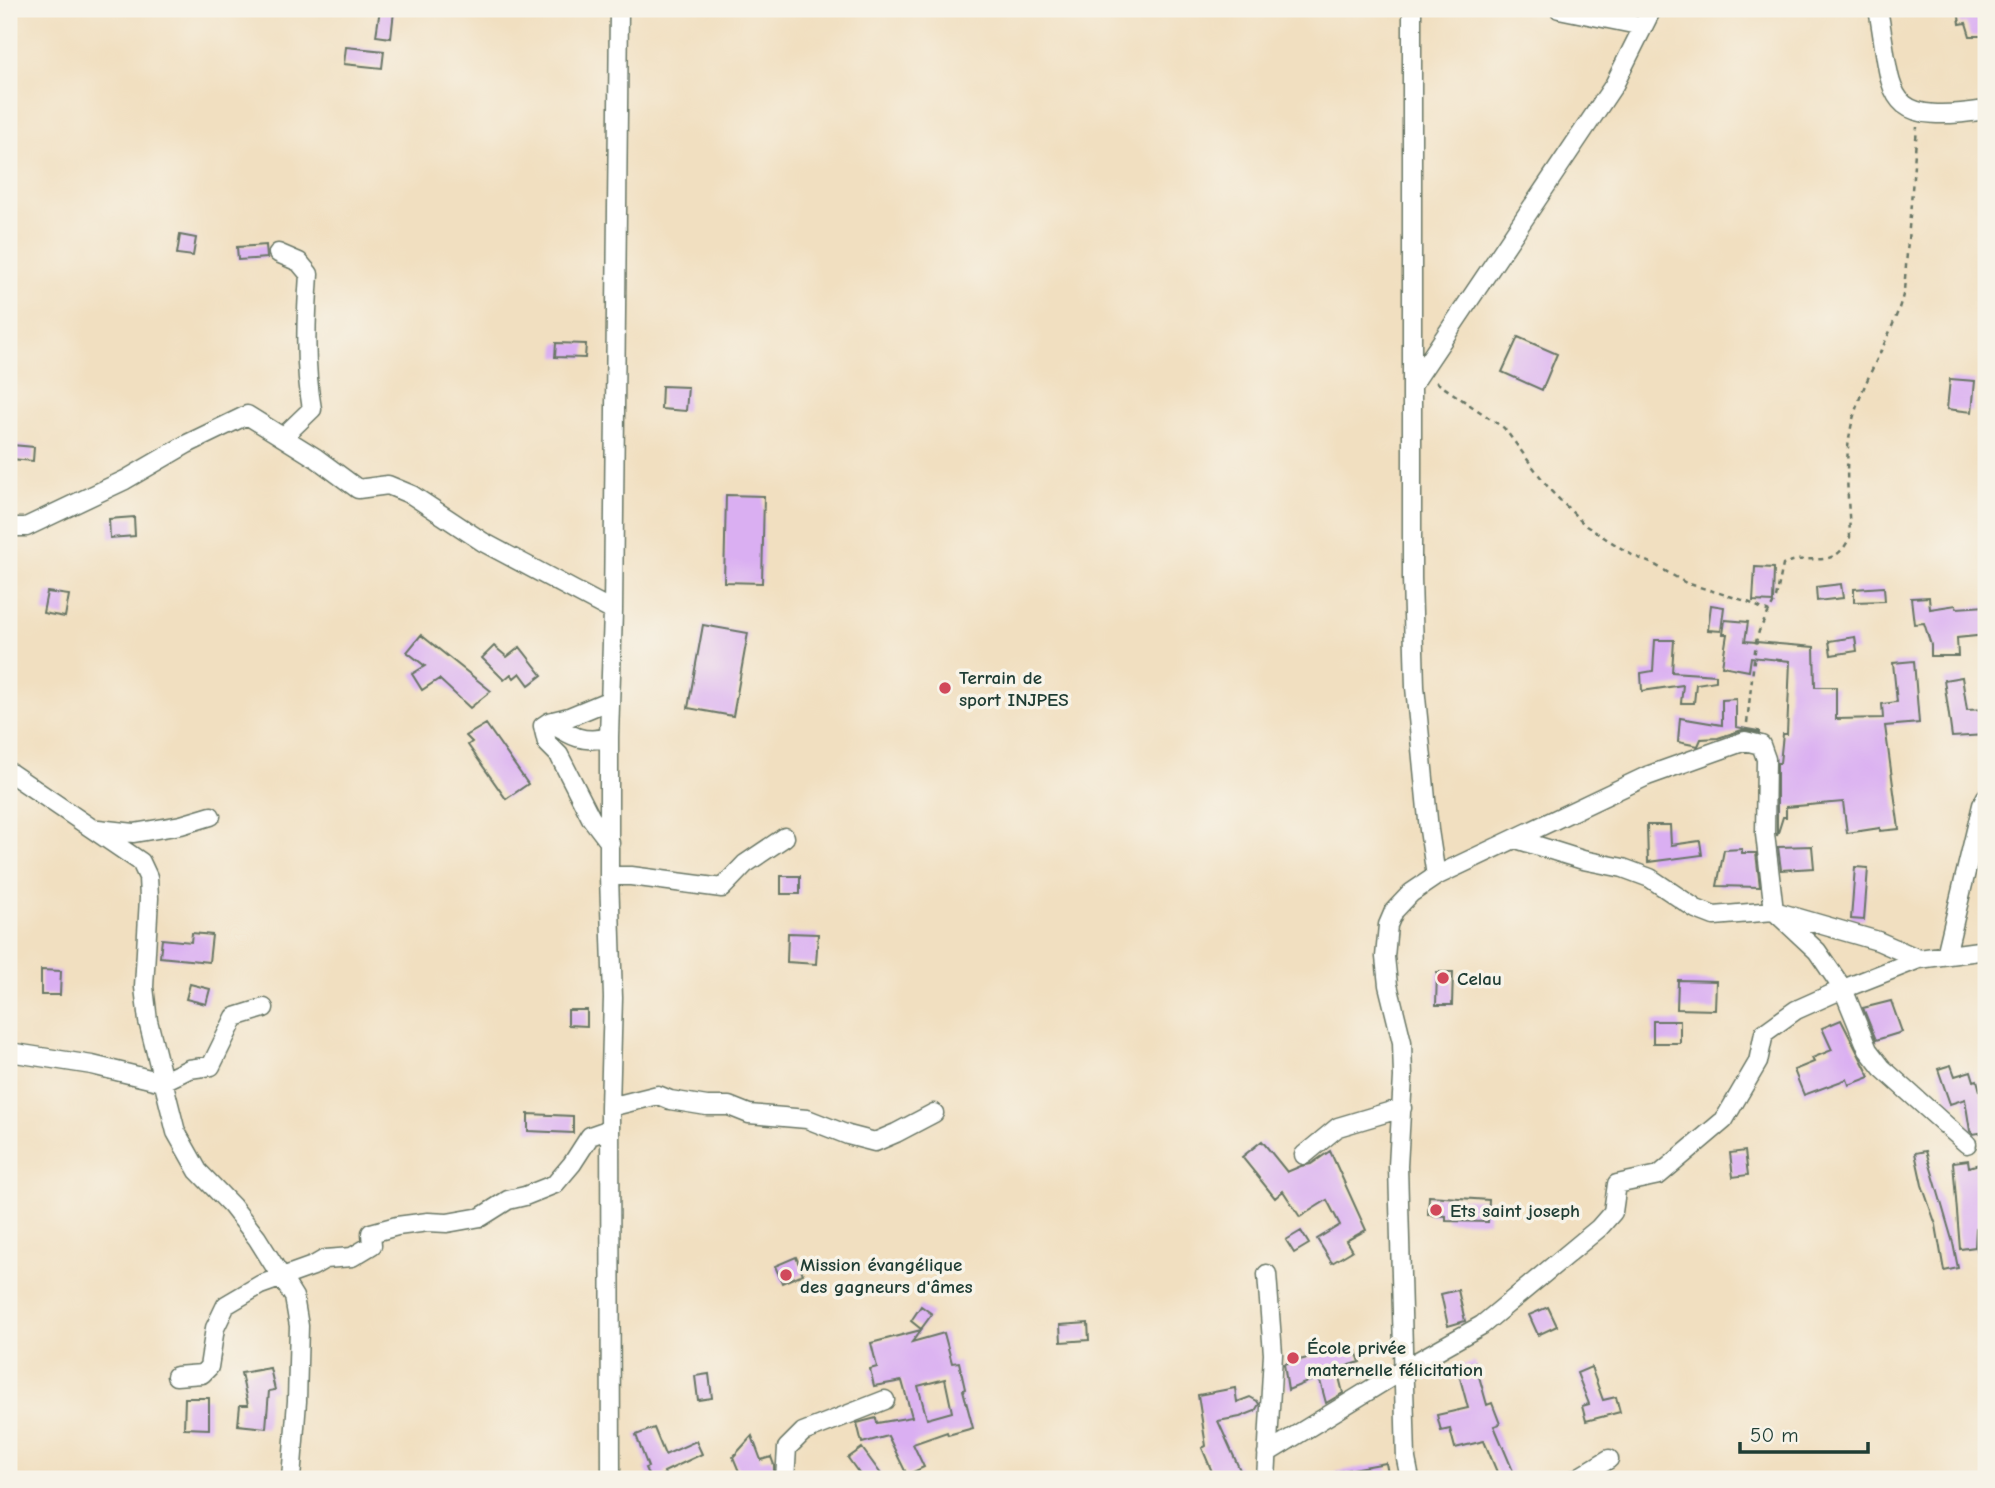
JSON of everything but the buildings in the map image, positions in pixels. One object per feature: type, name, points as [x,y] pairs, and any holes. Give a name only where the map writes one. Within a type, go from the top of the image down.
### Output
[{"type":"street","points":[[611,1479],[610,1107],[613,998],[609,876],[609,737],[613,611],[619,9]]},
{"type":"street","points":[[1412,9],[1417,378],[1412,578],[1415,687],[1436,876]]},
{"type":"street","points":[[1559,9],[1643,26]]},
{"type":"street","points":[[1417,378],[1614,85],[1652,9]]},
{"type":"street","points":[[1878,9],[1892,89],[1903,106],[1918,113],[1986,110]]},
{"type":"street","points":[[278,253],[299,262],[309,274],[306,345],[312,409],[282,437]]},
{"type":"street","points":[[9,527],[26,527],[125,480],[187,444],[247,415],[358,489],[388,485],[412,495],[484,542],[613,611]]},
{"type":"street","points":[[610,700],[543,726],[548,743],[559,755],[591,818],[610,843]]},
{"type":"street","points":[[549,722],[582,740],[593,741],[609,737]]},
{"type":"street","points":[[1410,1479],[1406,1459],[1398,1166],[1402,1108],[1402,1042],[1388,985],[1385,957],[1388,925],[1394,911],[1411,893],[1436,876],[1647,776],[1745,741],[1761,745],[1766,759],[1765,834],[1774,911],[1817,951],[1843,989],[1868,1050],[1882,1068],[1967,1144]]},
{"type":"street","points":[[9,772],[141,862],[148,877],[144,987],[148,1021],[176,1132],[198,1171],[249,1227],[294,1297],[299,1326],[291,1479]]},
{"type":"street","points":[[1946,955],[1986,797]]},
{"type":"street","points":[[91,828],[134,833],[181,825],[211,816]]},
{"type":"street","points":[[609,876],[631,876],[722,888],[745,864],[785,837]]},
{"type":"street","points":[[1516,839],[1650,878],[1696,909],[1714,916],[1774,911],[1878,941],[1919,959]]},
{"type":"street","points":[[1267,1453],[1482,1325],[1599,1228],[1613,1212],[1617,1184],[1659,1175],[1724,1120],[1758,1062],[1764,1033],[1796,1010],[1919,959],[1986,950]]},
{"type":"street","points":[[9,1052],[92,1065],[162,1082],[189,1069],[211,1066],[235,1017],[264,1008]]},
{"type":"street","points":[[610,1107],[658,1095],[670,1100],[707,1106],[729,1106],[749,1114],[807,1119],[837,1132],[876,1142],[934,1112]]},
{"type":"street","points":[[1304,1155],[1338,1127],[1402,1108]]},
{"type":"street","points":[[176,1376],[202,1374],[209,1367],[215,1328],[226,1305],[260,1285],[325,1259],[352,1257],[372,1245],[371,1233],[397,1226],[428,1222],[447,1223],[481,1217],[508,1200],[547,1188],[565,1173],[590,1136],[610,1129]]},
{"type":"street","points":[[1986,1233],[1986,1247]]},
{"type":"street","points":[[1266,1479],[1273,1353],[1267,1274]]},
{"type":"street","points":[[785,1479],[787,1448],[803,1432],[885,1400]]},
{"type":"street","points":[[1576,1479],[1609,1459]]},
{"type":"path","points":[[1745,741],[1756,642],[1776,598],[1783,565],[1788,561],[1819,561],[1836,556],[1845,549],[1850,537],[1847,462],[1852,423],[1899,312],[1904,291],[1918,113]]},
{"type":"path","points":[[1417,378],[1480,410],[1504,428],[1551,491],[1586,526],[1632,555],[1686,583],[1746,601],[1769,612]]},
{"type":"place","name":"Terrain de sport INJPES","points":[[945,688]]},
{"type":"place","name":"Celau","points":[[1443,978]]},
{"type":"place","name":"Ets saint joseph","points":[[1436,1210]]},
{"type":"place","name":"Mission évangélique des gagneurs d'âmes","points":[[786,1275]]},
{"type":"place","name":"École privée maternelle félicitation","points":[[1293,1358]]}]
